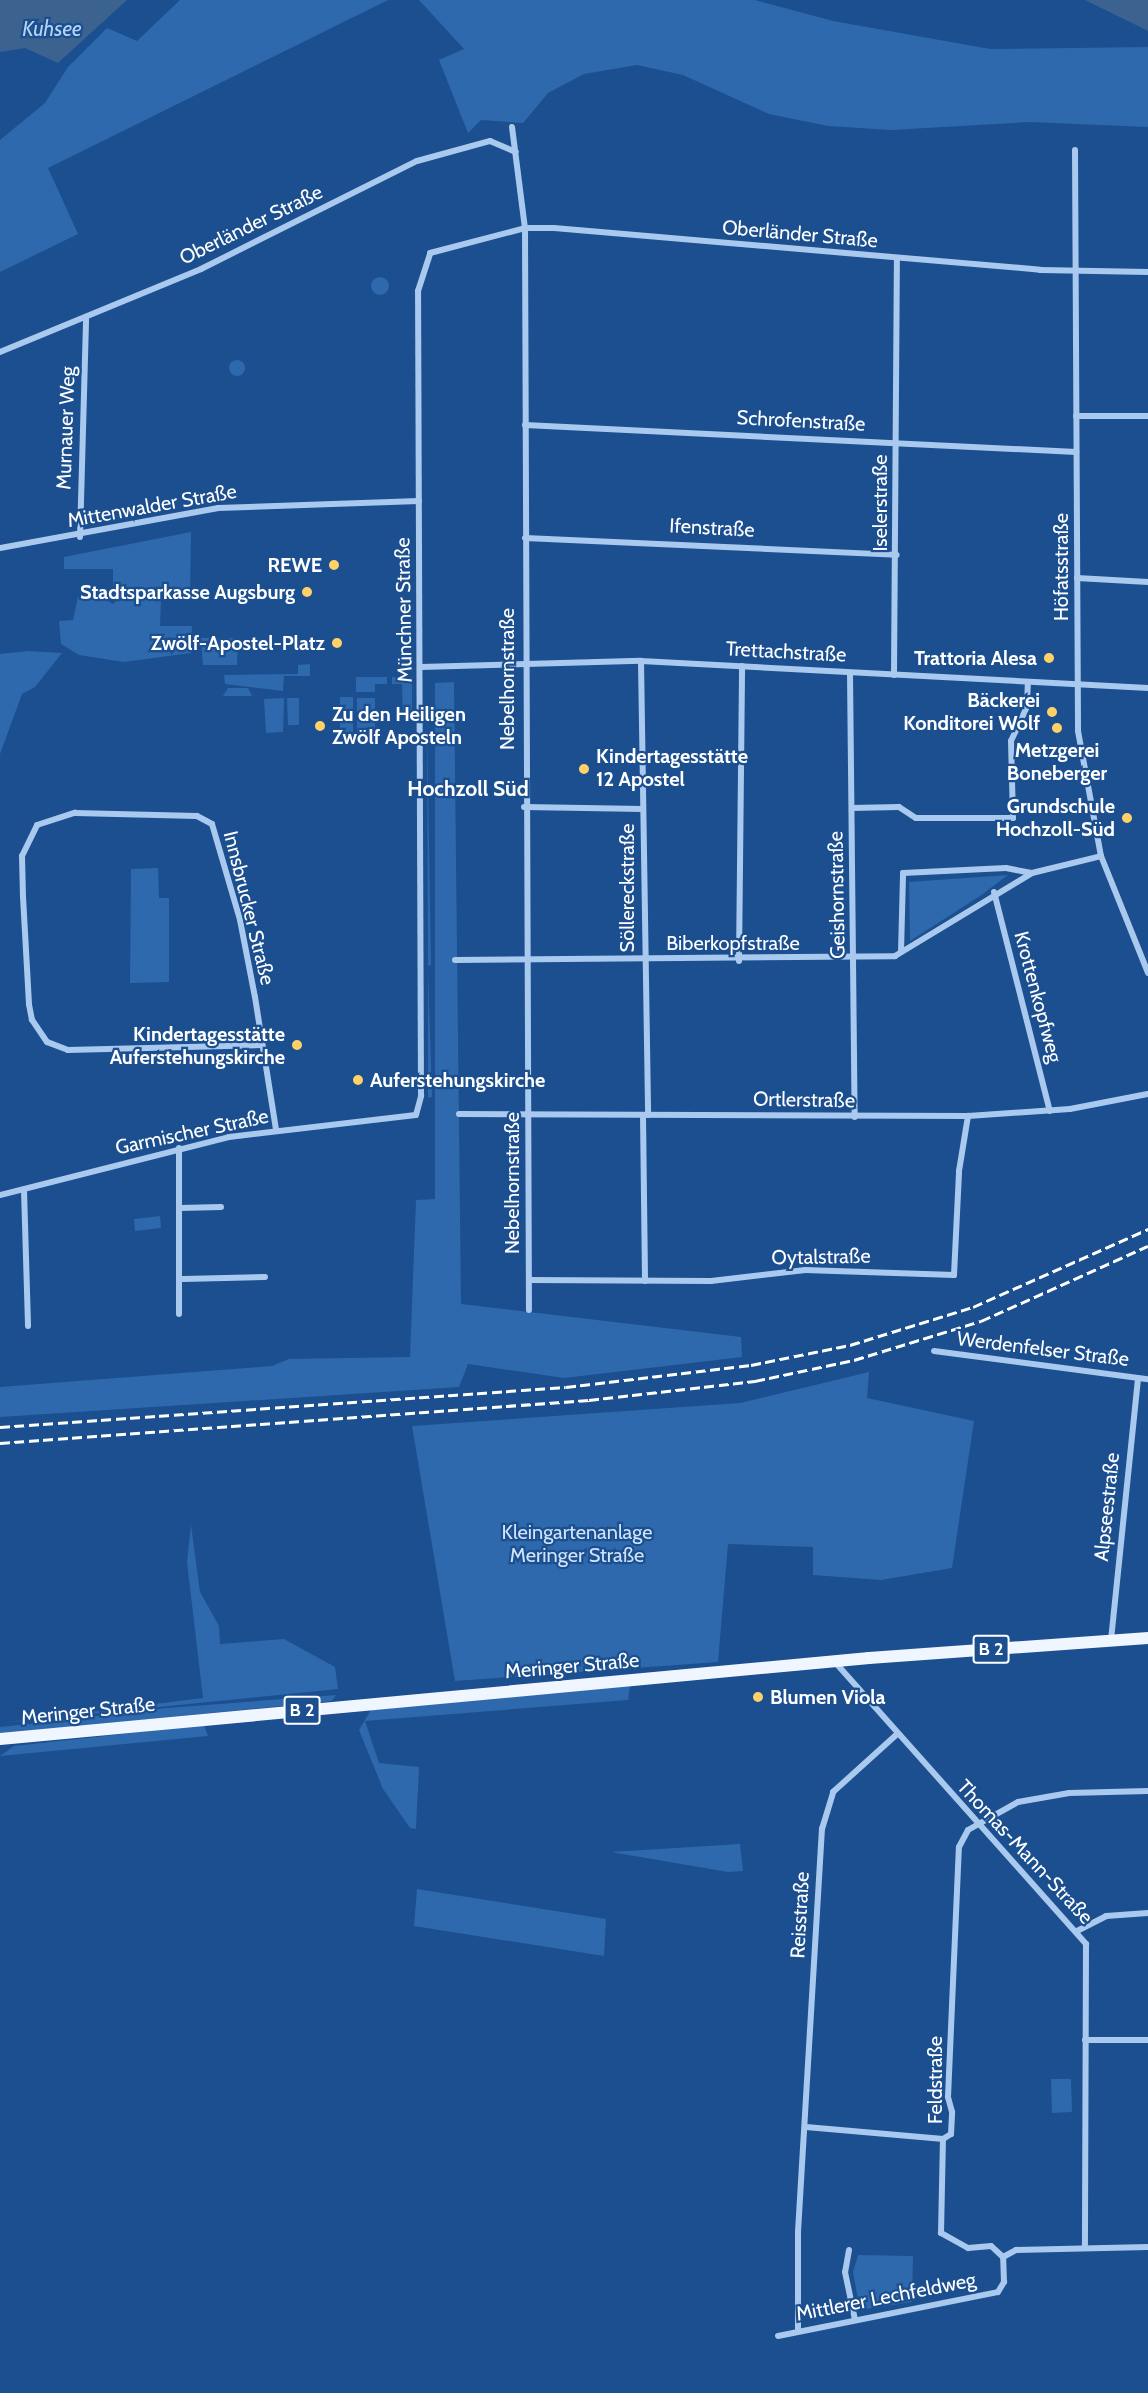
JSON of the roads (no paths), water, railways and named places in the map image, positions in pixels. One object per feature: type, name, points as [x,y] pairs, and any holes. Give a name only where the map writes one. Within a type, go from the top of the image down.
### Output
[{"type":"main road","name":"Meringer Straße","points":[[0,1739],[834,1661],[1148,1638]]},
{"type":"street","points":[[512,127],[525,228]]},
{"type":"street","name":"Oberländer Straße","points":[[0,352],[86,319],[218,261],[417,160],[490,141],[516,152]]},
{"type":"street","name":"Höfatsstraße","points":[[1076,150],[1077,685],[1083,773],[1101,856],[1148,973]]},
{"type":"street","name":"Oberländer Straße","points":[[525,228],[1077,273],[1148,272]]},
{"type":"street","name":"Nebelhornstraße","points":[[525,228],[523,664],[528,960],[529,1310]]},
{"type":"street","name":"Münchner Straße","points":[[421,1103],[419,501],[421,270],[430,253],[453,243],[525,228]]},
{"type":"street","name":"Iselerstraße","points":[[894,675],[897,555],[897,260]]},
{"type":"street","name":"Murnauer Weg","points":[[80,537],[86,319]]},
{"type":"street","points":[[1076,416],[1148,416]]},
{"type":"street","name":"Schrofenstraße","points":[[525,425],[1076,452]]},
{"type":"street","name":"Mittenwalder Straße","points":[[0,548],[80,537],[234,506],[419,501]]},
{"type":"street","name":"Ifenstraße","points":[[525,538],[897,555]]},
{"type":"street","points":[[1077,578],[1148,582]]},
{"type":"street","name":"Trettachstraße","points":[[421,667],[641,661],[1148,688]]},
{"type":"street","name":"Söllereckstraße","points":[[641,661],[646,1115],[645,1281]]},
{"type":"street","points":[[739,961],[742,666]]},
{"type":"street","name":"Geishornstraße","points":[[850,672],[855,1117]]},
{"type":"street","points":[[852,808],[899,807],[916,818],[1014,818],[1011,741],[1027,707],[1028,683]]},
{"type":"street","points":[[524,807],[643,809]]},
{"type":"street","name":"Innsbrucker Straße","points":[[262,1046],[68,1050],[47,1042],[31,1012],[23,908],[22,856],[38,825],[75,813],[206,818],[240,920],[262,1046],[276,1131]]},
{"type":"street","name":"Biberkopfstraße","points":[[455,960],[739,961],[854,958],[901,952],[994,892],[1032,873],[1101,856]]},
{"type":"street","name":"Biberkopfstraße","points":[[901,952],[903,873],[1006,868],[1032,873]]},
{"type":"street","name":"Krottenkopfweg","points":[[994,892],[1050,1111]]},
{"type":"street","name":"Ortlerstraße","points":[[459,1114],[968,1116],[1050,1111],[1148,1094]]},
{"type":"street","name":"Garmischer Straße","points":[[0,1195],[179,1148],[276,1131],[401,1120],[416,1115],[421,1103]]},
{"type":"street","name":"Oytalstraße","points":[[530,1280],[711,1281],[805,1270],[954,1275],[958,1171],[968,1116]]},
{"type":"street","points":[[179,1148],[183,1279],[179,1314]]},
{"type":"street","points":[[24,1190],[28,1326]]},
{"type":"street","points":[[180,1208],[221,1207]]},
{"type":"street","points":[[183,1279],[266,1277]]},
{"type":"street","name":"Werdenfelser Straße","points":[[934,1351],[1148,1379]]},
{"type":"street","name":"Alpseestraße","points":[[1111,1640],[1138,1378]]},
{"type":"street","name":"Thomas-Mann-Straße","points":[[834,1661],[896,1736],[1077,1931],[1086,1944],[1085,2248]]},
{"type":"street","name":"Reisstraße","points":[[798,2330],[806,2127],[826,1809],[833,1792],[896,1736]]},
{"type":"street","points":[[978,1824],[1018,1802],[1069,1793],[1148,1791]]},
{"type":"street","name":"Feldstraße","points":[[978,1824],[959,1847],[948,2097],[952,2112],[951,2134],[943,2139],[941,2233],[968,2248],[992,2246],[1003,2257]]},
{"type":"street","points":[[1077,1931],[1106,1916],[1148,1913]]},
{"type":"street","points":[[1085,2040],[1148,2040]]},
{"type":"street","points":[[806,2127],[943,2139]]},
{"type":"street","points":[[1003,2257],[1016,2250],[1148,2247]]},
{"type":"street","points":[[849,2250],[845,2272],[855,2320]]},
{"type":"street","name":"Mittlerer Lechfeldweg","points":[[778,2336],[798,2330],[998,2292],[1004,2282],[1003,2257]]},
{"type":"water","name":"Kuhsee","points":[[0,0],[127,0],[58,63],[25,48],[0,52]]},
{"type":"water","points":[[1085,0],[1148,0],[1148,31],[1138,26]]},
{"type":"railway","points":[[0,1427],[566,1387],[751,1365],[850,1345],[973,1307],[1148,1229]]},
{"type":"railway","points":[[0,1443],[589,1400],[755,1381],[854,1360],[981,1321],[1148,1246]]},
{"type":"place","name":"REWE","points":[[334,565]]},
{"type":"place","name":"Stadtsparkasse Augsburg","points":[[307,592]]},
{"type":"place","name":"Zwölf-Apostel-Platz","points":[[337,643]]},
{"type":"place","name":"Trattoria Alesa","points":[[1049,658]]},
{"type":"place","name":"Bäckerei Konditorei Wolf","points":[[1052,712]]},
{"type":"place","name":"Zu den Heiligen Zwölf Aposteln","points":[[320,726]]},
{"type":"place","name":"Metzgerei Boneberger","points":[[1057,728]]},
{"type":"place","name":"Kindertagesstätte 12 Apostel","points":[[584,769]]},
{"type":"place","name":"Grundschule Hochzoll-Süd","points":[[1127,818]]},
{"type":"place","name":"Kindertagesstätte Auferstehungskirche","points":[[297,1045]]},
{"type":"place","name":"Auferstehungskirche","points":[[358,1080]]},
{"type":"place","name":"Blumen Viola","points":[[758,1697]]},
{"type":"district","name":"Hochzoll Süd","points":[[468,789]]},
{"type":"park label","name":"Kleingartenanlage Meringer Straße","points":[[577,1544]]}]
